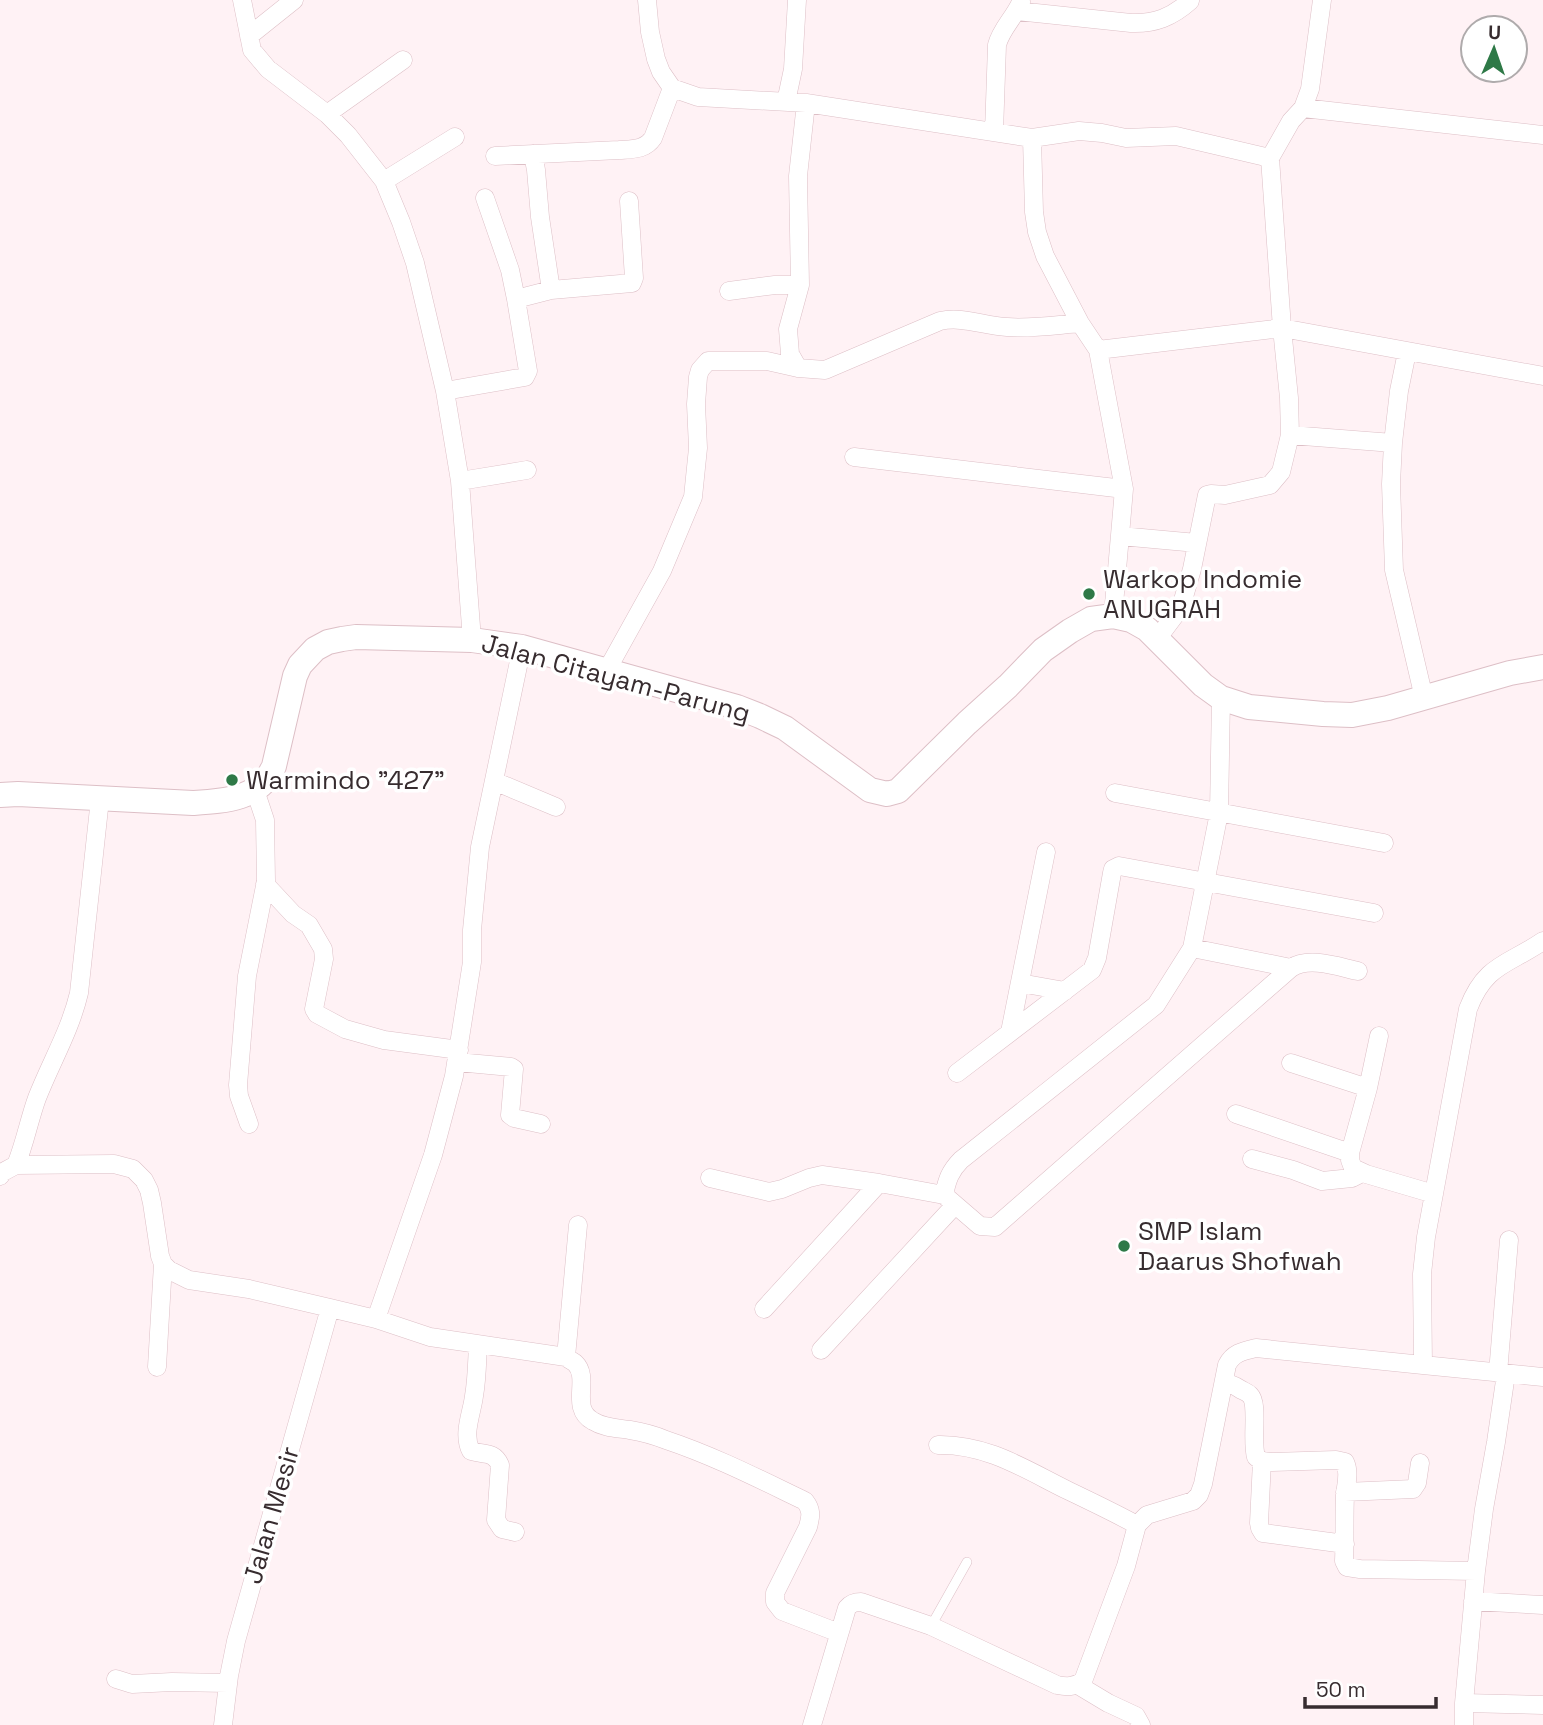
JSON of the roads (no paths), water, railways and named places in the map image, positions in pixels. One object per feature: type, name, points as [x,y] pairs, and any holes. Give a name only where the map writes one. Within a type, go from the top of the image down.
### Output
[{"type":"street","points":[[242,0],[252,50],[268,69],[327,114],[348,135],[384,181],[401,222],[415,263],[445,391],[460,481],[472,640]]},
{"type":"street","points":[[249,36],[294,0]]},
{"type":"street","points":[[647,0],[650,32],[661,72],[672,88],[698,97],[806,103],[1032,138],[1079,131],[1126,138],[1176,136],[1270,158]]},
{"type":"street","points":[[786,102],[793,69],[797,0]]},
{"type":"street","points":[[1157,639],[1181,607],[1207,495],[1225,495],[1270,485],[1281,472],[1290,435],[1289,398],[1270,158],[1291,121],[1303,108],[1310,89],[1322,0]]},
{"type":"street","points":[[994,132],[997,45],[1019,5],[1119,22],[1146,23],[1164,19],[1191,1]]},
{"type":"street","points":[[327,114],[403,60]]},
{"type":"street","points":[[495,156],[639,149],[648,145],[653,138],[672,88]]},
{"type":"street","points":[[798,368],[790,354],[788,329],[800,285],[798,176],[806,103]]},
{"type":"street","points":[[1303,108],[1543,135]]},
{"type":"street","points":[[384,181],[455,137]]},
{"type":"street","points":[[1032,138],[1037,232],[1045,256],[1080,323],[1098,350],[1124,489],[1113,617],[1131,620],[1147,629],[1203,685],[1221,698],[1249,707],[1352,715],[1388,708],[1510,673],[1543,667]]},
{"type":"street","points":[[533,154],[551,290]]},
{"type":"street","points":[[445,391],[525,377],[528,371],[516,299],[503,247],[485,198]]},
{"type":"street","points":[[516,299],[551,290],[632,283],[634,278],[629,201]]},
{"type":"street","points":[[729,291],[775,285],[800,285]]},
{"type":"street","points":[[607,670],[662,571],[693,497],[698,448],[698,377],[708,361],[768,361],[798,368],[825,370],[950,319],[1008,327],[1080,323]]},
{"type":"street","points":[[1098,350],[1282,328],[1543,376]]},
{"type":"street","points":[[1407,352],[1399,391],[1391,484],[1394,570],[1424,698]]},
{"type":"street","points":[[1290,435],[1394,443]]},
{"type":"street","points":[[854,457],[1124,489]]},
{"type":"street","points":[[460,481],[527,470]]},
{"type":"street","points":[[1120,536],[1197,544]]},
{"type":"street","name":"Jalan Citayam-Parung","points":[[255,790],[270,776],[274,766],[300,665],[315,649],[328,642],[356,637],[472,640],[522,648],[607,670],[760,716],[785,728],[870,790],[881,794],[898,791],[1043,650],[1091,620],[1113,617]]},
{"type":"street","points":[[376,1319],[433,1155],[458,1056],[472,962],[472,930],[481,847],[522,648]]},
{"type":"street","points":[[821,1350],[949,1200],[947,1179],[953,1168],[1156,1005],[1192,948],[1219,813],[1221,698]]},
{"type":"street","points":[[494,781],[556,807]]},
{"type":"street","points":[[0,795],[206,803],[218,802],[255,790],[265,820],[265,884],[247,976],[238,1085],[249,1124]]},
{"type":"street","points":[[1115,793],[1384,844]]},
{"type":"street","points":[[5,1171],[25,1144],[37,1100],[73,1017],[79,993],[100,799]]},
{"type":"street","points":[[1010,1032],[1046,852]]},
{"type":"street","points":[[957,1073],[1092,970],[1112,873],[1116,867],[1123,866],[1374,913]]},
{"type":"street","points":[[265,884],[293,914],[309,925],[323,949],[324,959],[315,1006],[317,1014],[345,1029],[384,1040],[511,1067],[514,1069],[510,1115],[541,1124]]},
{"type":"street","points":[[1423,1365],[1422,1274],[1426,1237],[1468,1009],[1481,983],[1502,964],[1543,941]]},
{"type":"street","points":[[1192,948],[1291,968]]},
{"type":"street","points":[[710,1178],[769,1192],[822,1175],[878,1183],[949,1200],[980,1226],[995,1227],[1296,964],[1314,963],[1359,971]]},
{"type":"street","points":[[1020,983],[1065,991]]},
{"type":"street","points":[[1378,1036],[1350,1160],[1353,1168],[1362,1173],[1434,1194]]},
{"type":"street","points":[[1292,1063],[1368,1088]]},
{"type":"street","points":[[1236,1114],[1350,1153]]},
{"type":"street","points":[[1252,1159],[1322,1181],[1352,1178],[1362,1173]]},
{"type":"street","points":[[5,1171],[100,1163],[124,1165],[133,1169],[144,1180],[152,1203],[163,1264],[157,1367]]},
{"type":"street","points":[[764,1309],[878,1183]]},
{"type":"street","points":[[566,1357],[578,1225]]},
{"type":"street","points":[[1464,1725],[1483,1509],[1496,1442],[1509,1240]]},
{"type":"street","points":[[163,1264],[189,1280],[249,1289],[330,1308],[376,1319],[430,1337],[566,1357],[575,1363],[580,1371],[581,1404],[586,1417],[593,1422],[669,1440],[805,1501],[810,1508],[811,1518],[775,1593],[775,1602],[782,1611],[839,1633]]},
{"type":"street","name":"Jalan Mesir","points":[[223,1725],[228,1683],[246,1602],[330,1308]]},
{"type":"street","points":[[478,1345],[468,1446],[471,1451],[492,1455],[498,1459],[500,1465],[496,1520],[502,1529],[515,1532]]},
{"type":"street","points":[[812,1725],[847,1608],[856,1602],[931,1626],[1056,1685],[1078,1685],[1083,1681],[1126,1566],[1137,1525],[1147,1515],[1183,1505],[1199,1495],[1230,1359],[1236,1354],[1256,1348],[1543,1377]]},
{"type":"street","points":[[1224,1383],[1251,1395],[1254,1401],[1254,1449],[1256,1457],[1262,1461],[1345,1462],[1345,1563],[1350,1568],[1476,1571]]},
{"type":"street","points":[[938,1445],[969,1448],[1015,1462],[1137,1525]]},
{"type":"street","points":[[1262,1461],[1259,1528],[1264,1533],[1345,1544]]},
{"type":"street","points":[[1345,1492],[1413,1489],[1417,1483],[1420,1463]]},
{"type":"street","points":[[1473,1601],[1543,1605]]},
{"type":"street","points":[[116,1679],[132,1684],[228,1683]]},
{"type":"street","points":[[1078,1685],[1136,1716],[1141,1725]]},
{"type":"street","points":[[1464,1703],[1543,1705]]},
{"type":"lane","points":[[931,1626],[967,1562]]},
{"type":"place","name":"Warkop Indomie ANUGRAH","points":[[1089,594]]},
{"type":"place","name":"Warmindo \"427\"","points":[[232,780]]},
{"type":"place","name":"SMP Islam Daarus Shofwah","points":[[1124,1246]]}]
